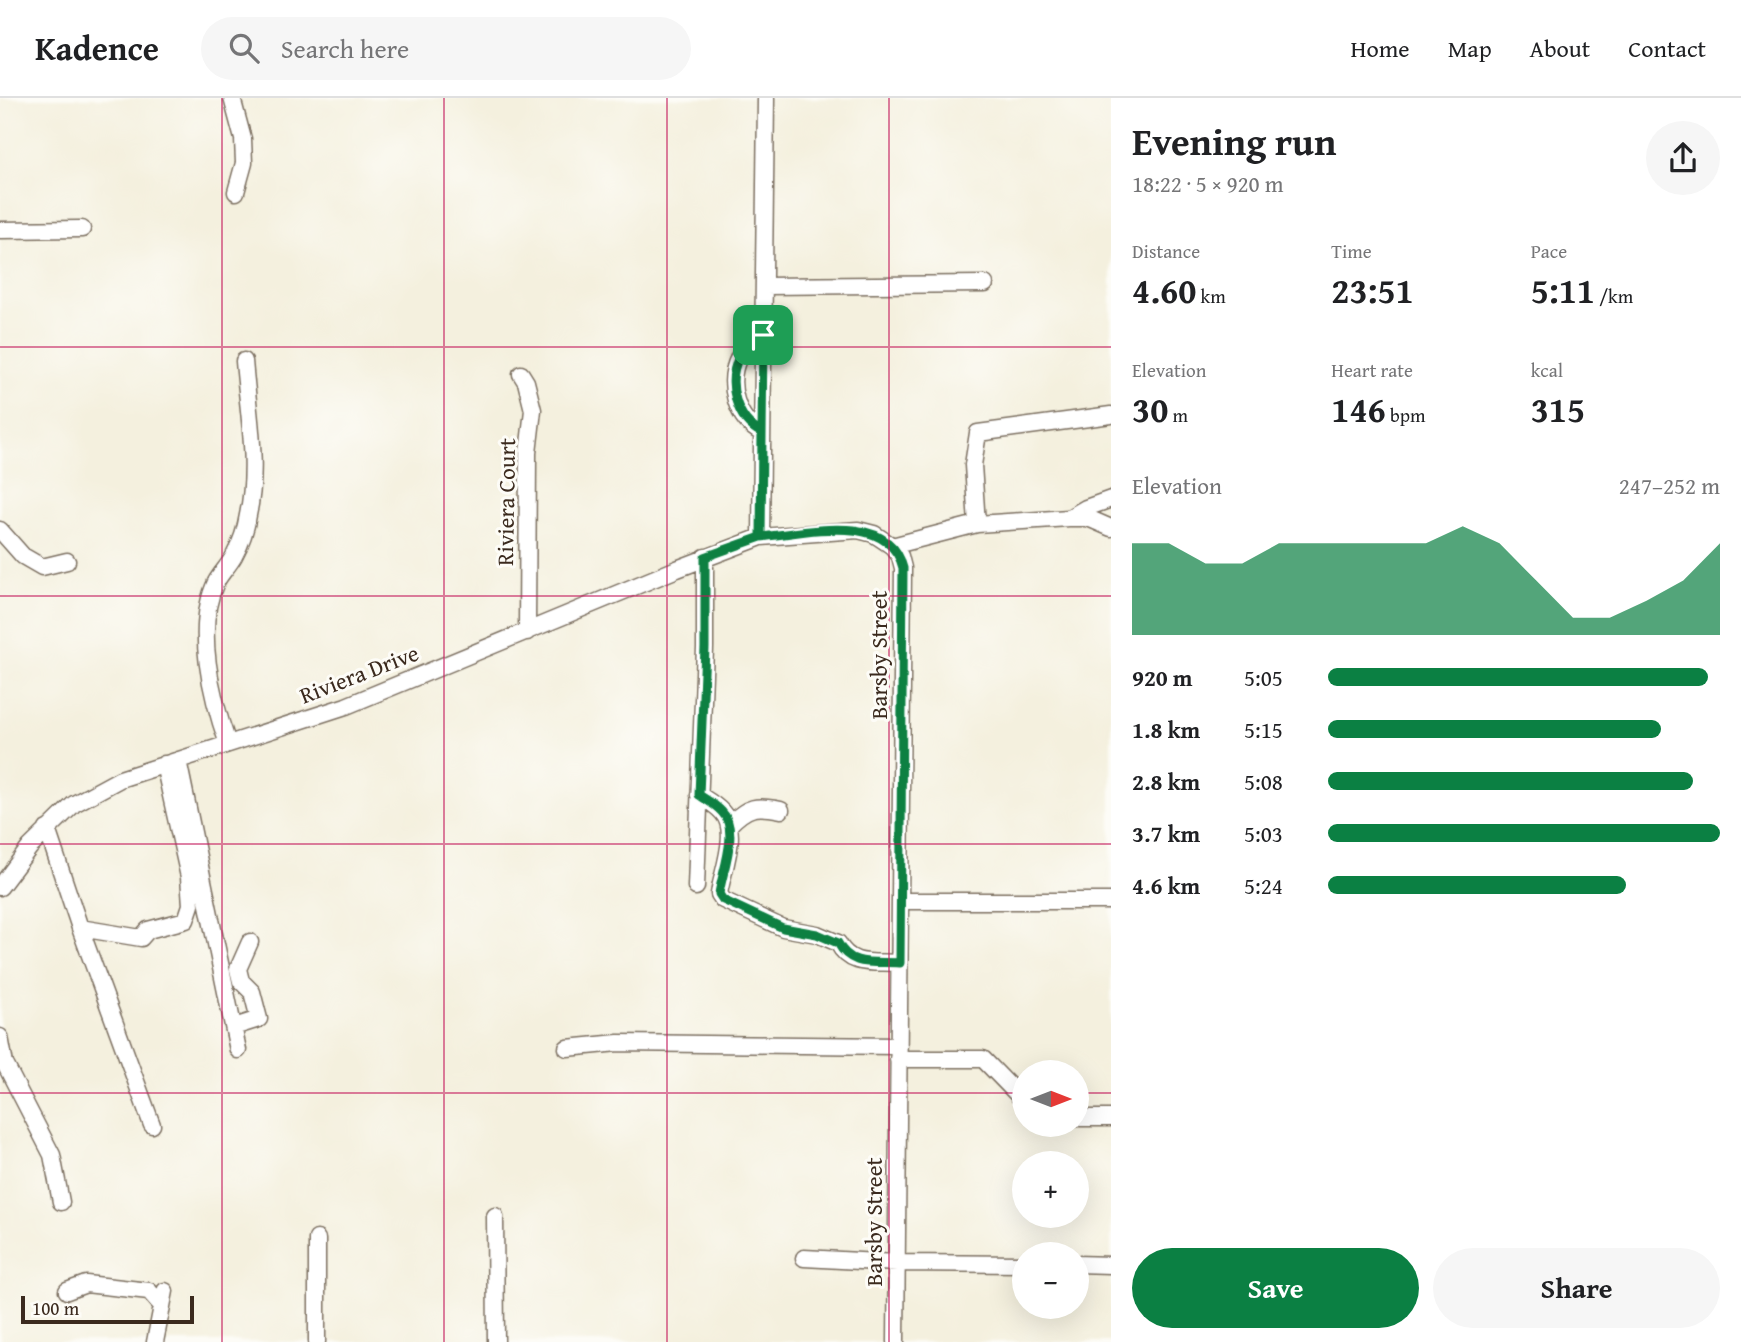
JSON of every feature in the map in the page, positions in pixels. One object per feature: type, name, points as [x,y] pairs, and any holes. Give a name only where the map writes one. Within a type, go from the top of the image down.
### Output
[{"type":"street","points":[[232,98],[243,139],[244,163],[236,192]]},
{"type":"street","points":[[766,98],[761,537],[858,530],[874,534],[892,546],[977,524],[1088,518],[1111,528]]},
{"type":"street","points":[[0,230],[82,229]]},
{"type":"street","points":[[764,286],[985,284]]},
{"type":"street","points":[[762,433],[745,421],[733,389],[739,357],[746,347],[763,335]]},
{"type":"street","points":[[228,744],[216,710],[209,671],[206,628],[209,601],[216,581],[235,554],[250,507],[254,474],[244,361]]},
{"type":"street","name":"Riviera Court","points":[[521,374],[526,382],[533,410],[528,453],[527,632]]},
{"type":"street","points":[[977,524],[973,465],[978,433],[1111,415]]},
{"type":"street","points":[[1069,518],[1086,508],[1111,499]]},
{"type":"street","points":[[0,530],[23,556],[42,567],[67,561]]},
{"type":"street","name":"Riviera Drive","points":[[0,887],[30,847],[74,804],[120,779],[346,706],[705,557],[761,537]]},
{"type":"street","name":"Barsby Street","points":[[892,546],[900,556],[903,568],[896,1342]]},
{"type":"street","points":[[696,887],[705,648],[705,557]]},
{"type":"street","points":[[80,928],[141,938],[148,930],[186,919],[191,905],[189,877],[171,762]]},
{"type":"street","points":[[171,762],[230,972],[238,1050]]},
{"type":"street","points":[[699,795],[724,813],[730,824],[729,852],[719,894],[723,900],[783,928],[817,934],[838,943],[844,954],[852,960],[900,963]]},
{"type":"street","points":[[730,824],[750,808],[763,806],[781,810]]},
{"type":"street","points":[[47,830],[152,1125]]},
{"type":"street","points":[[900,901],[1111,901]]},
{"type":"street","points":[[230,972],[250,942]]},
{"type":"street","points":[[230,972],[252,992],[259,1019],[234,1027]]},
{"type":"street","points":[[0,1037],[5,1064],[52,1155],[61,1202]]},
{"type":"street","points":[[567,1048],[618,1043],[899,1053],[983,1059],[1012,1089]]},
{"type":"street","points":[[1089,1118],[1111,1118]]},
{"type":"street","points":[[495,1216],[496,1342]]},
{"type":"street","points":[[317,1239],[317,1342]]},
{"type":"street","points":[[804,1258],[897,1263],[1012,1264]]},
{"type":"street","points":[[1089,1264],[1111,1265]]},
{"type":"street","points":[[67,1291],[86,1284],[149,1291],[164,1298],[155,1342]]},
{"type":"route","points":[[763,335],[746,347],[739,357],[733,389],[745,421],[762,433],[761,537],[858,530],[874,534],[892,546],[900,556],[903,568],[900,963],[852,960],[844,954],[838,943],[817,934],[783,928],[723,900],[719,894],[729,852],[730,824],[724,813],[699,795],[705,648],[705,557],[761,537],[763,335]]}]
